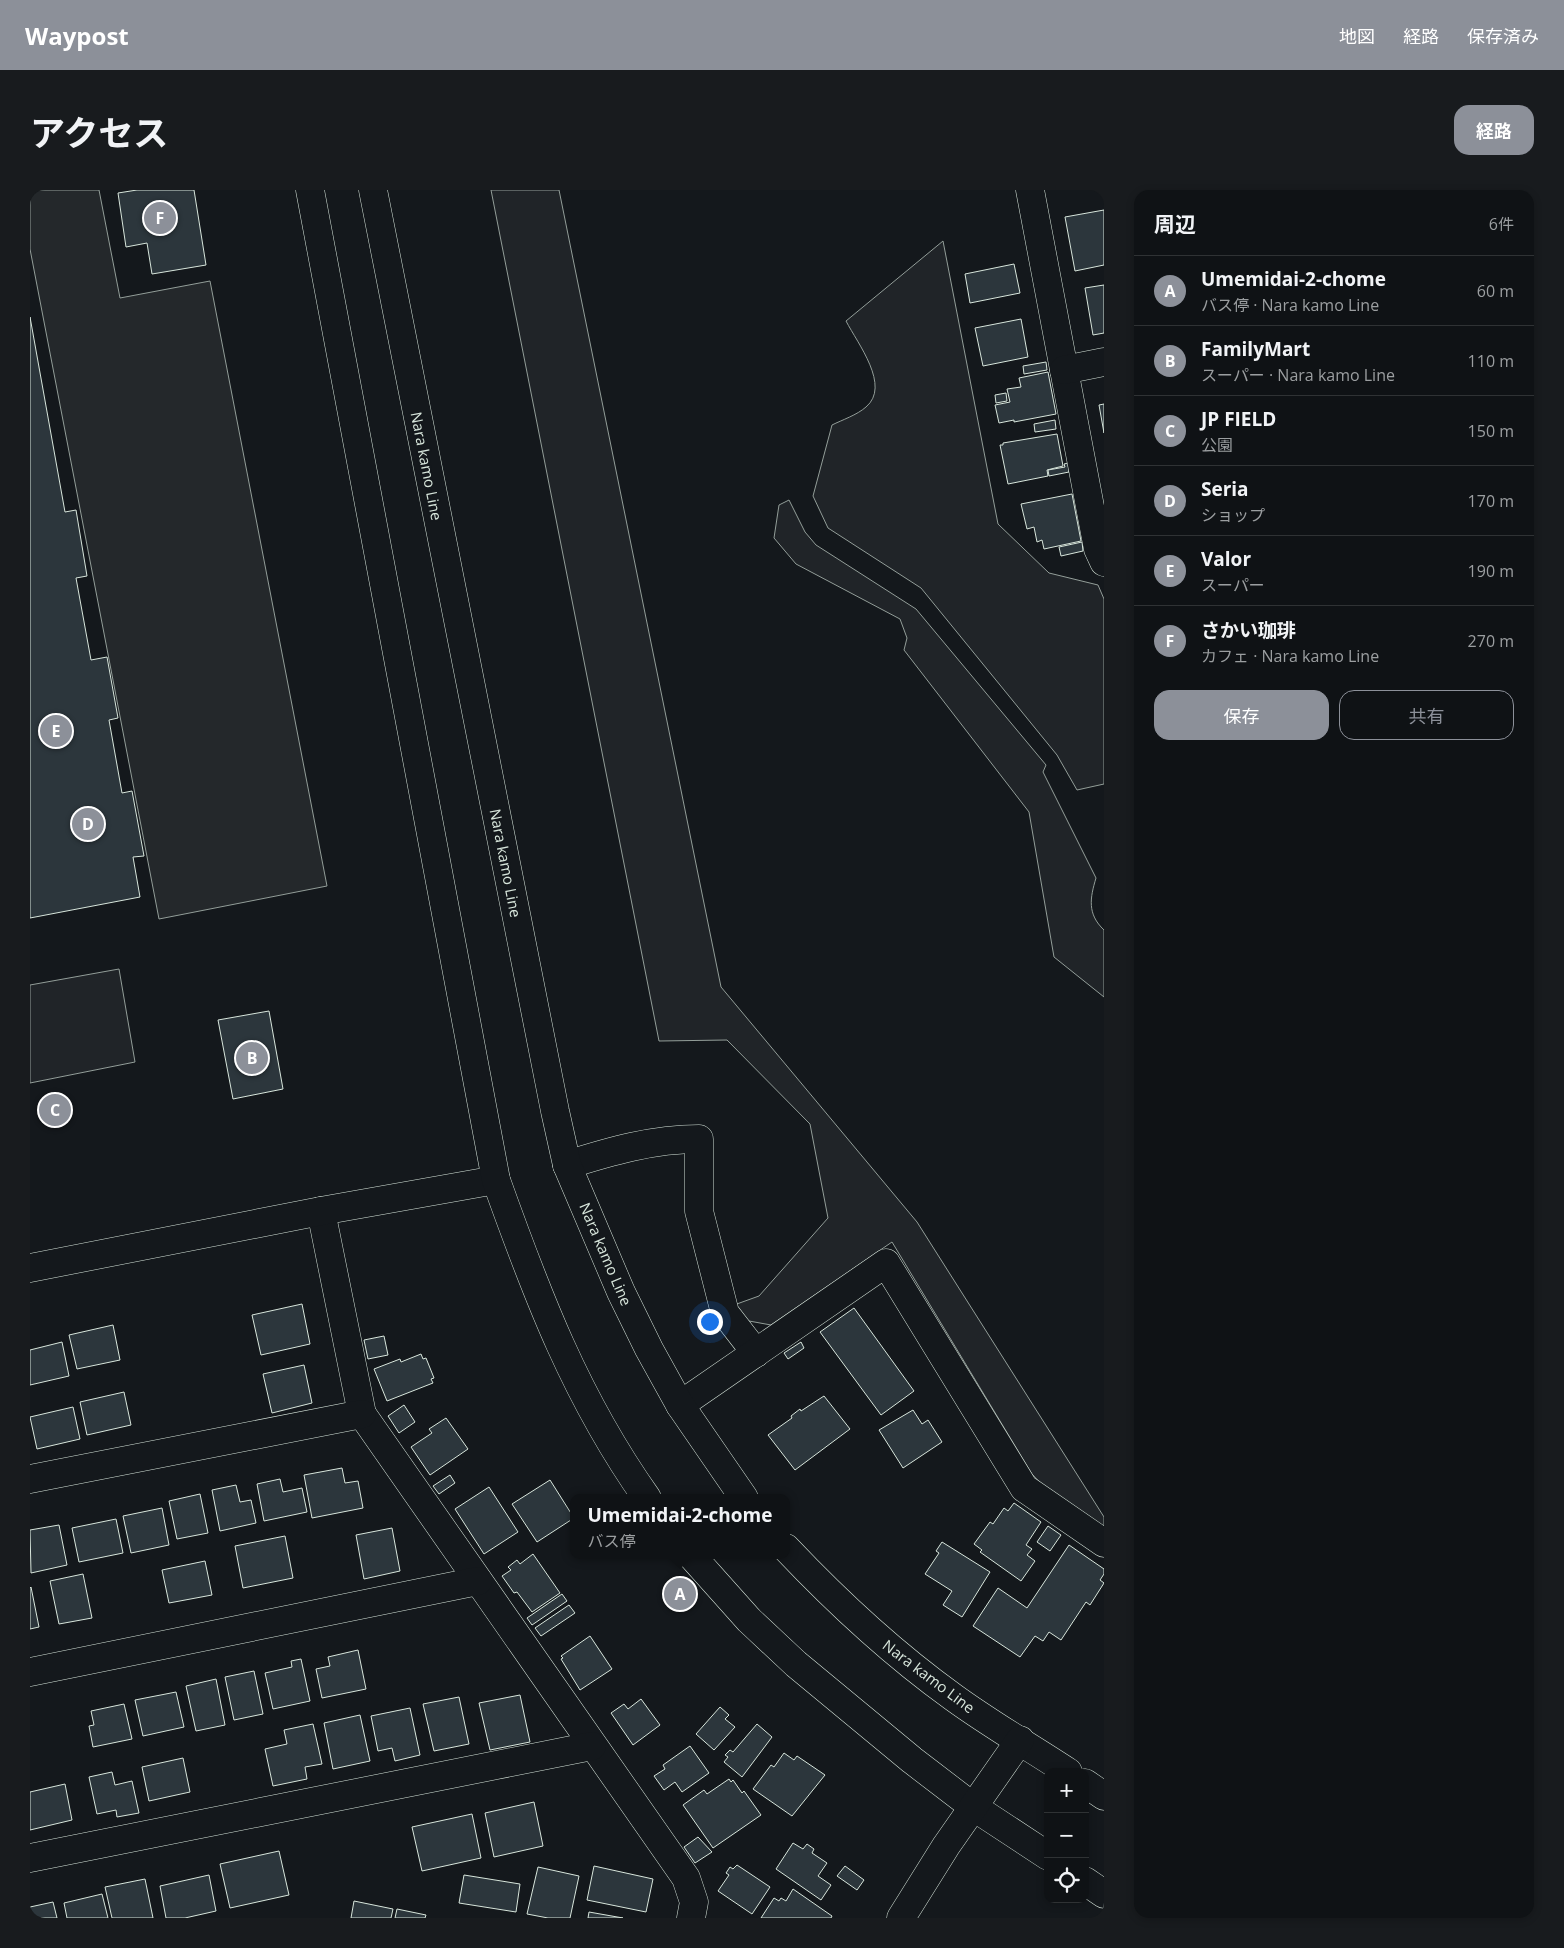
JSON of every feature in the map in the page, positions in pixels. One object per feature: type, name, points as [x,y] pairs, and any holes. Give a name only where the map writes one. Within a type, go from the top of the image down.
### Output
[{"type":"street","points":[[310,190],[496,1180],[538,1293],[574,1376],[604,1432],[644,1494]]},
{"type":"street","name":"Nara kamo Line","points":[[373,190],[567,1165],[621,1292],[649,1349],[680,1405],[741,1494]]},
{"type":"street","points":[[1030,190],[1064,370],[1102,553]]},
{"type":"street","points":[[1064,370],[1104,362]]},
{"type":"street","points":[[567,1165],[612,1151],[667,1139],[699,1139],[699,1211],[725,1313],[756,1354]]},
{"type":"street","points":[[30,1268],[321,1211],[496,1180]]},
{"type":"street","points":[[321,1211],[362,1414],[686,1878],[694,1902],[691,1918]]},
{"type":"street","points":[[680,1405],[709,1383],[756,1354],[886,1263],[1024,1488],[1104,1542]]},
{"type":"street","points":[[30,1479],[362,1414]]},
{"type":"street","name":"Nara kamo Line","points":[[790,1552],[861,1624],[906,1662],[955,1699],[1062,1768]]},
{"type":"street","points":[[695,1559],[749,1620],[796,1664],[912,1760],[972,1806],[1044,1853]]},
{"type":"street","points":[[30,1672],[478,1581]]},
{"type":"street","points":[[901,1918],[972,1806],[1020,1740]]},
{"type":"street","points":[[30,1858],[592,1746]]},
{"type":"street","points":[[1089,1786],[1104,1796]]},
{"type":"street","points":[[1089,1884],[1104,1894]]},
{"type":"shaded area","points":[[30,190],[99,190],[120,298],[210,281],[327,886],[159,919],[30,249]]},
{"type":"shaded area","points":[[491,190],[559,190],[721,987],[917,1222],[1104,1517],[1104,1528],[1046,1489],[1032,1474],[892,1242],[771,1325],[749,1321],[734,1305],[759,1296],[828,1218],[810,1124],[727,1040],[659,1041]]},
{"type":"shaded area","points":[[943,241],[998,524],[1049,573],[1098,585],[1104,599],[1104,784],[1077,790],[1057,755],[921,588],[828,528],[813,496],[832,425],[866,407],[873,398],[875,388],[870,365],[846,321]]},
{"type":"shaded area","points":[[789,500],[805,532],[816,545],[916,609],[1046,765],[1043,772],[1096,878],[1091,906],[1095,918],[1104,930],[1104,997],[1054,957],[1029,812],[904,650],[907,638],[900,619],[796,564],[774,538],[779,505]]},
{"type":"shaded area","points":[[119,969],[135,1062],[30,1083],[30,985]]},
{"type":"building","points":[[137,190],[194,190],[206,265],[152,274],[147,243],[126,247],[118,193]]},
{"type":"building","points":[[1104,210],[1104,265],[1075,271],[1065,217]]},
{"type":"building","points":[[1014,264],[1020,293],[970,303],[965,274]]},
{"type":"building","points":[[1104,285],[1104,333],[1093,335],[1085,288]]},
{"type":"building","points":[[30,317],[65,512],[76,510],[87,576],[76,578],[91,660],[107,657],[118,718],[109,720],[122,793],[132,791],[144,856],[133,857],[140,897],[30,918]]},
{"type":"building","points":[[1021,319],[1028,357],[983,366],[975,328]]},
{"type":"building","points":[[1046,362],[1047,370],[1024,374],[1023,366]]},
{"type":"building","points":[[1048,372],[1056,414],[999,423],[995,405],[1010,402],[1007,389],[1021,387],[1019,378]]},
{"type":"building","points":[[1006,393],[1007,401],[996,403],[995,395]]},
{"type":"building","points":[[1104,404],[1104,433],[1099,405]]},
{"type":"building","points":[[1055,420],[1056,429],[1035,432],[1034,424]]},
{"type":"building","points":[[1057,434],[1063,466],[1047,470],[1048,476],[1008,484],[1000,445]]},
{"type":"building","points":[[1068,463],[1069,472],[1049,476],[1048,470],[1065,467],[1064,464]]},
{"type":"building","points":[[1072,494],[1081,541],[1044,549],[1042,540],[1037,542],[1034,527],[1027,529],[1021,504]]},
{"type":"building","points":[[1082,542],[1083,551],[1061,556],[1059,547]]},
{"type":"building","points":[[269,1011],[283,1089],[233,1099],[218,1020]]},
{"type":"building","points":[[302,1304],[310,1344],[261,1355],[252,1315]]},
{"type":"building","points":[[854,1308],[914,1391],[881,1415],[820,1332]]},
{"type":"building","points":[[113,1325],[120,1360],[77,1369],[69,1335]]},
{"type":"building","points":[[384,1336],[388,1355],[368,1359],[364,1340]]},
{"type":"building","points":[[62,1342],[69,1376],[30,1385],[30,1350]]},
{"type":"building","points":[[801,1342],[804,1348],[788,1359],[784,1353]]},
{"type":"building","points":[[421,1354],[423,1359],[426,1358],[434,1378],[431,1379],[433,1383],[387,1401],[374,1369],[400,1359],[401,1362]]},
{"type":"building","points":[[304,1365],[312,1403],[272,1413],[263,1374]]},
{"type":"building","points":[[124,1392],[131,1425],[87,1435],[80,1402]]},
{"type":"building","points":[[824,1396],[850,1429],[795,1470],[768,1435],[792,1418],[791,1416],[800,1409],[801,1411]]},
{"type":"building","points":[[404,1405],[415,1422],[399,1433],[388,1416]]},
{"type":"building","points":[[73,1407],[80,1439],[37,1449],[30,1417]]},
{"type":"building","points":[[913,1410],[922,1424],[928,1420],[942,1442],[903,1468],[879,1430]]},
{"type":"building","points":[[446,1418],[468,1449],[430,1475],[411,1447],[432,1433],[429,1429]]},
{"type":"building","points":[[342,1468],[345,1483],[358,1481],[363,1508],[312,1518],[304,1475]]},
{"type":"building","points":[[450,1475],[455,1483],[439,1494],[433,1486]]},
{"type":"building","points":[[280,1479],[283,1492],[302,1488],[307,1512],[264,1521],[257,1484]]},
{"type":"building","points":[[550,1480],[570,1512],[570,1521],[537,1542],[512,1504]]},
{"type":"building","points":[[236,1485],[240,1502],[251,1500],[256,1523],[220,1531],[212,1490]]},
{"type":"building","points":[[489,1487],[518,1532],[484,1554],[455,1509]]},
{"type":"building","points":[[200,1494],[208,1533],[177,1539],[169,1501]]},
{"type":"building","points":[[1014,1503],[1041,1522],[1026,1545],[1032,1549],[1027,1555],[1035,1561],[1021,1581],[980,1552],[982,1550],[974,1544],[990,1522],[993,1524],[1004,1508],[1008,1511]]},
{"type":"building","points":[[162,1508],[169,1545],[131,1553],[123,1516]]},
{"type":"building","points":[[116,1519],[123,1553],[79,1562],[72,1528]]},
{"type":"building","points":[[59,1525],[67,1565],[31,1573],[30,1530]]},
{"type":"building","points":[[1048,1526],[1061,1535],[1050,1551],[1037,1542]]},
{"type":"building","points":[[392,1528],[400,1571],[364,1579],[356,1535]]},
{"type":"building","points":[[285,1536],[293,1578],[243,1588],[235,1546]]},
{"type":"building","points":[[942,1542],[990,1572],[962,1617],[943,1605],[952,1591],[925,1574],[939,1553],[936,1551]]},
{"type":"building","points":[[1069,1545],[1104,1569],[1104,1574],[1100,1580],[1104,1583],[1090,1605],[1086,1602],[1061,1640],[1049,1632],[1043,1641],[1035,1636],[1020,1657],[973,1626],[998,1588],[1027,1608]]},
{"type":"building","points":[[533,1554],[560,1593],[532,1612],[517,1592],[514,1593],[502,1576],[511,1570],[508,1567],[517,1560],[520,1564]]},
{"type":"building","points":[[205,1561],[212,1595],[169,1603],[162,1570]]},
{"type":"building","points":[[83,1574],[92,1618],[59,1624],[50,1581]]},
{"type":"building","points":[[30,1588],[39,1627],[30,1629]]},
{"type":"building","points":[[562,1594],[567,1601],[532,1625],[527,1618]]},
{"type":"building","points":[[569,1605],[575,1613],[541,1636],[535,1628]]},
{"type":"building","points":[[590,1636],[612,1669],[580,1690],[561,1656]]},
{"type":"building","points":[[358,1650],[366,1689],[322,1698],[316,1669],[330,1666],[328,1657]]},
{"type":"building","points":[[301,1659],[310,1701],[273,1709],[265,1673],[292,1667],[291,1661]]},
{"type":"building","points":[[254,1671],[263,1714],[234,1720],[225,1677]]},
{"type":"building","points":[[216,1679],[225,1725],[196,1731],[186,1686]]},
{"type":"building","points":[[176,1692],[184,1727],[143,1736],[135,1700]]},
{"type":"building","points":[[520,1695],[530,1742],[490,1750],[479,1703]]},
{"type":"building","points":[[459,1697],[469,1744],[434,1751],[423,1704]]},
{"type":"building","points":[[641,1699],[660,1725],[633,1745],[611,1713],[624,1704],[628,1709]]},
{"type":"building","points":[[124,1704],[132,1739],[93,1747],[89,1726],[94,1725],[91,1711]]},
{"type":"building","points":[[720,1707],[729,1715],[725,1719],[735,1727],[714,1750],[696,1734]]},
{"type":"building","points":[[410,1708],[420,1755],[395,1761],[392,1748],[378,1751],[371,1716]]},
{"type":"building","points":[[360,1715],[370,1761],[333,1769],[324,1723]]},
{"type":"building","points":[[313,1724],[322,1764],[305,1767],[307,1779],[273,1786],[265,1749],[287,1744],[284,1730]]},
{"type":"building","points":[[757,1724],[772,1737],[742,1777],[724,1762],[728,1757],[725,1755],[730,1750],[733,1752]]},
{"type":"building","points":[[690,1746],[709,1773],[682,1792],[675,1782],[664,1790],[654,1776],[665,1769],[663,1765]]},
{"type":"building","points":[[784,1753],[794,1760],[797,1756],[825,1775],[792,1816],[753,1789],[771,1765],[774,1767]]},
{"type":"building","points":[[183,1758],[190,1792],[149,1801],[142,1767]]},
{"type":"building","points":[[112,1772],[115,1785],[132,1781],[139,1813],[117,1817],[116,1810],[97,1814],[89,1777]]},
{"type":"building","points":[[729,1779],[731,1782],[733,1780],[742,1793],[744,1791],[761,1815],[713,1848],[683,1805],[704,1790],[707,1794]]},
{"type":"building","points":[[65,1784],[72,1820],[30,1830],[30,1792]]},
{"type":"building","points":[[534,1802],[543,1846],[494,1857],[485,1813]]},
{"type":"building","points":[[472,1814],[481,1858],[422,1871],[412,1827]]},
{"type":"building","points":[[698,1837],[712,1852],[695,1863],[684,1847]]},
{"type":"building","points":[[793,1843],[803,1849],[807,1844],[814,1849],[812,1853],[827,1863],[818,1876],[831,1885],[821,1900],[776,1869]]},
{"type":"building","points":[[279,1851],[289,1895],[230,1908],[220,1864]]},
{"type":"building","points":[[737,1865],[770,1887],[752,1914],[718,1891],[729,1875],[726,1873],[730,1867],[733,1869]]},
{"type":"building","points":[[594,1866],[653,1879],[646,1912],[587,1900]]},
{"type":"building","points":[[845,1866],[864,1880],[857,1890],[837,1876]]},
{"type":"building","points":[[538,1867],[579,1876],[570,1918],[548,1918],[527,1914]]},
{"type":"building","points":[[209,1875],[216,1911],[185,1918],[166,1918],[160,1886]]},
{"type":"building","points":[[464,1875],[520,1884],[516,1912],[459,1903]]},
{"type":"building","points":[[145,1879],[153,1918],[112,1918],[105,1887]]},
{"type":"building","points":[[793,1889],[832,1916],[831,1918],[761,1918],[774,1898],[779,1901],[781,1898],[786,1901]]},
{"type":"building","points":[[102,1894],[108,1918],[67,1918],[64,1903]]},
{"type":"building","points":[[354,1901],[393,1909],[391,1918],[351,1918]]},
{"type":"building","points":[[53,1902],[57,1918],[30,1918],[30,1907]]},
{"type":"building","points":[[397,1909],[426,1915],[425,1918],[395,1918]]},
{"type":"building","points":[[589,1912],[623,1918],[588,1918]]},
{"type":"place","name":"さかい珈琲","points":[[160,218]]},
{"type":"place","name":"Valor","points":[[56,731]]},
{"type":"place","name":"Seria","points":[[88,824]]},
{"type":"place","name":"FamilyMart","points":[[252,1058]]},
{"type":"place","name":"JP FIELD","points":[[55,1110]]},
{"type":"place","name":"Umemidai-2-chome","points":[[680,1594]]}]
